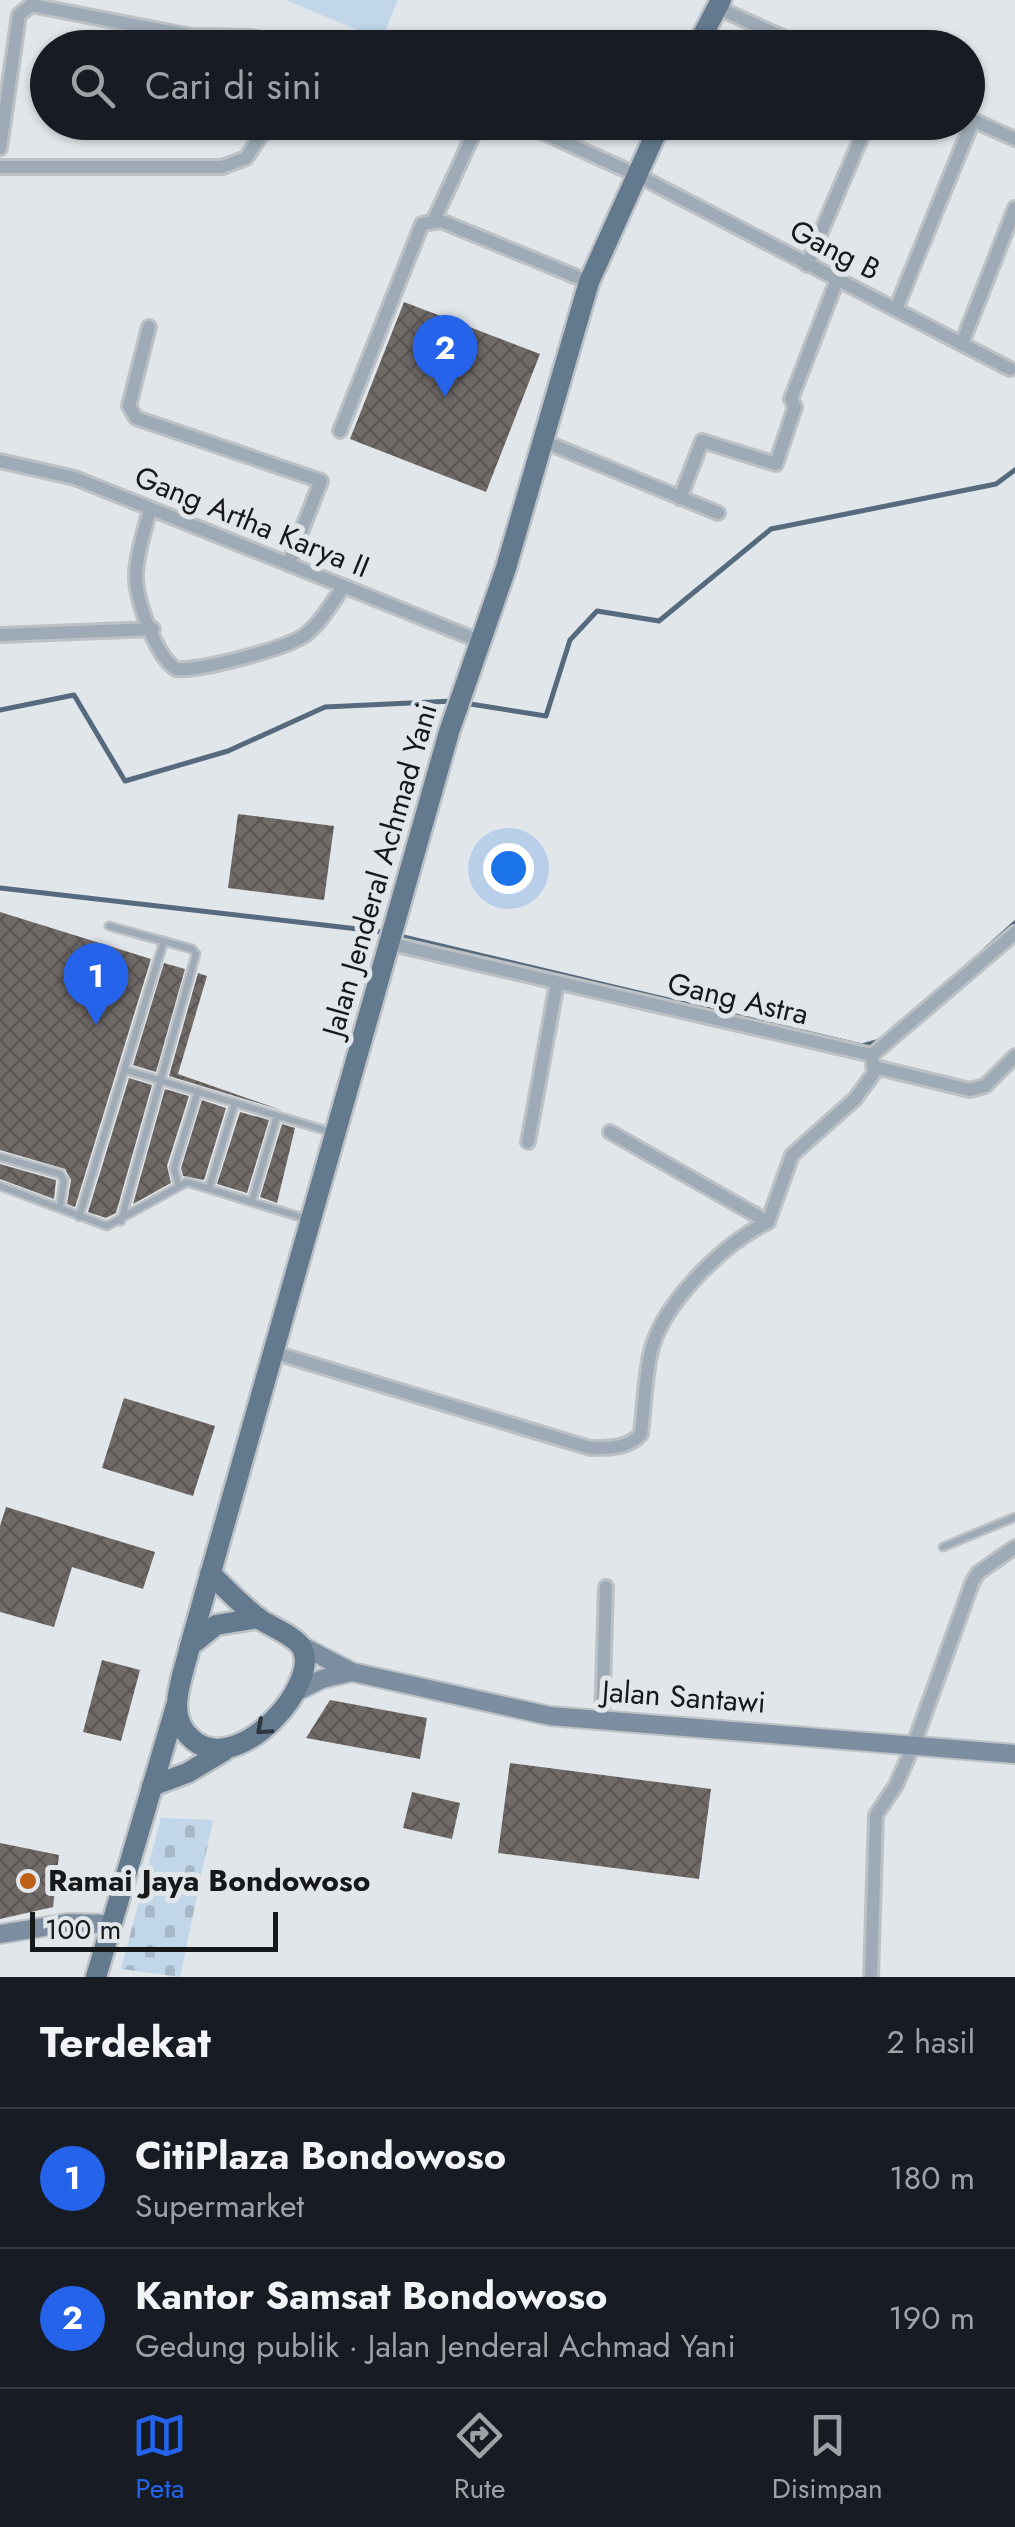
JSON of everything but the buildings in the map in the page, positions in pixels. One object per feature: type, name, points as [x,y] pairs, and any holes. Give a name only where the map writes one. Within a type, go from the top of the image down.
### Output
[{"type":"main road","points":[[706,30],[720,4]]},
{"type":"main road","name":"Jalan Jenderal Achmad Yani","points":[[190,1646],[308,1219],[450,732],[482,642],[589,282],[654,140]]},
{"type":"main road","points":[[152,1786],[244,1744],[266,1727],[294,1693],[302,1669],[300,1646],[259,1618],[210,1572]]},
{"type":"main road","points":[[96,1977],[177,1704],[190,1646],[202,1632],[216,1626],[259,1618]]},
{"type":"main road","name":"Jalan Santawi","points":[[300,1646],[352,1672],[550,1716],[1015,1754]]},
{"type":"main road","points":[[294,1693],[322,1679],[352,1672]]},
{"type":"main road","points":[[177,1704],[182,1729],[189,1737],[224,1751]]},
{"type":"main road","points":[[0,1934],[68,1923],[111,1924]]},
{"type":"street","points":[[720,4],[771,30]]},
{"type":"street","points":[[0,148],[6,57],[19,15],[30,5],[157,30]]},
{"type":"street","points":[[985,124],[1014,135]]},
{"type":"street","points":[[0,167],[222,166],[246,158],[258,140]]},
{"type":"street","points":[[340,431],[419,228],[434,220],[471,140]]},
{"type":"street","name":"Gang B","points":[[560,140],[637,175],[1010,369]]},
{"type":"street","points":[[807,265],[860,140]]},
{"type":"street","points":[[896,309],[962,140]]},
{"type":"street","points":[[962,342],[1015,208]]},
{"type":"street","points":[[434,220],[589,282]]},
{"type":"street","points":[[680,498],[702,441],[776,464],[795,407],[791,399],[837,280]]},
{"type":"street","points":[[149,327],[131,394],[130,413],[321,481],[289,563]]},
{"type":"street","points":[[543,441],[718,514]]},
{"type":"street","name":"Gang Artha Karya II","points":[[0,461],[40,467],[482,642]]},
{"type":"street","points":[[150,509],[136,573],[152,629],[170,664],[197,668],[306,634],[344,586]]},
{"type":"street","points":[[0,634],[152,629]]},
{"type":"street","name":"Gang Astra","points":[[394,933],[557,983],[874,1061],[970,1090],[984,1086],[1015,1056]]},
{"type":"street","points":[[272,1352],[590,1448],[618,1448],[633,1443],[641,1434],[650,1354],[690,1286],[723,1250],[768,1222],[792,1156],[855,1099],[874,1061],[1015,933]]},
{"type":"street","points":[[528,1142],[557,983]]},
{"type":"street","points":[[610,1132],[768,1222]]},
{"type":"street","points":[[871,1977],[876,1814],[896,1785],[914,1744],[972,1583],[978,1573],[1015,1547]]},
{"type":"street","points":[[602,1721],[606,1587]]},
{"type":"lane","points":[[110,926],[196,954],[121,1222]]},
{"type":"lane","points":[[79,1216],[164,942]]},
{"type":"lane","points":[[126,1070],[335,1133]]},
{"type":"lane","points":[[178,1184],[174,1168],[198,1091]]},
{"type":"lane","points":[[209,1188],[235,1102]]},
{"type":"lane","points":[[252,1201],[277,1116]]},
{"type":"lane","points":[[0,1157],[60,1174],[64,1180],[60,1206]]},
{"type":"lane","points":[[0,1186],[107,1226],[121,1222],[178,1184],[209,1188],[308,1219]]},
{"type":"lane","points":[[942,1546],[1015,1517]]},
{"type":"green space","points":[[286,0],[398,0],[385,30],[357,30]]},
{"type":"green space","points":[[161,1818],[213,1820],[180,1977],[121,1969]]},
{"type":"waterway","points":[[464,703],[546,716],[570,640],[597,611],[659,621],[771,529],[996,484],[1015,470]]},
{"type":"waterway","points":[[0,710],[74,695],[125,781],[228,751],[325,707],[453,701]]},
{"type":"waterway","points":[[0,888],[384,932]]},
{"type":"waterway","points":[[986,949],[1015,923]]},
{"type":"waterway","points":[[395,935],[862,1046],[880,1041]]},
{"type":"place","name":"Kantor Samsat Bondowoso","points":[[445,397]]},
{"type":"place","name":"CitiPlaza Bondowoso","points":[[96,1025]]},
{"type":"place","name":"Ramai Jaya Bondowoso","points":[[28,1881]]}]
